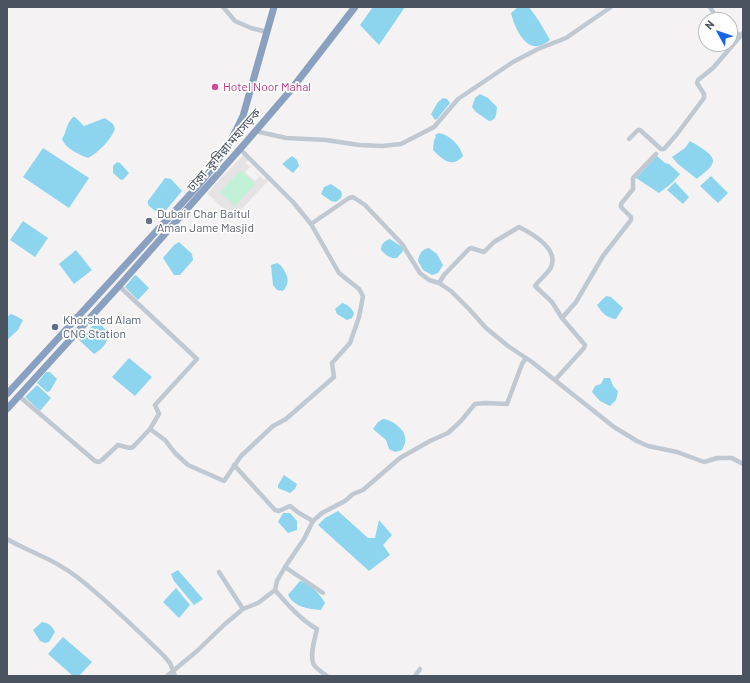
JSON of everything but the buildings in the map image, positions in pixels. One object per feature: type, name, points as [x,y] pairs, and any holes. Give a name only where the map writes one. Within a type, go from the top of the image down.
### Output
[{"type":"highway","name":"ঢাকা–কুমিল্লা মহাসড়ক","points":[[7,394],[196,189],[214,167],[236,132],[250,93],[274,7]]},
{"type":"highway","name":"ঢাকা–কুমিল্লা মহাসড়ক","points":[[7,408],[119,286],[247,141],[290,91],[355,7]]},
{"type":"highway","points":[[236,132],[247,141]]},
{"type":"highway","points":[[230,143],[240,149]]},
{"type":"street","points":[[223,7],[235,21],[251,28],[267,32]]},
{"type":"street","points":[[255,131],[286,138],[326,140],[360,145],[382,146],[401,144],[434,127],[458,99],[513,62],[538,49],[566,38],[611,7]]},
{"type":"street","points":[[628,139],[640,130],[661,149],[664,149],[678,134],[704,98],[704,94],[697,83],[698,80],[712,68],[742,35]]},
{"type":"street","points":[[150,429],[165,440],[175,453],[188,464],[223,481],[225,480],[241,456],[273,426],[286,419],[334,377],[332,363],[350,343],[359,317],[363,296],[359,289],[339,273],[311,224],[288,197],[240,149]]},
{"type":"street","points":[[562,318],[576,302],[603,256],[631,220],[631,217],[620,207],[621,204],[633,189],[633,178],[656,154]]},
{"type":"street","points":[[311,224],[330,210],[353,197],[364,205],[402,244],[420,273],[429,280],[439,283],[451,291],[486,328],[614,427],[637,442],[648,446],[677,452],[704,462],[717,458],[732,458],[743,464]]},
{"type":"street","points":[[439,283],[444,275],[471,248],[484,252],[494,242],[519,228],[538,238],[550,250],[552,260],[550,268],[535,286],[552,302],[562,318],[585,345],[555,380]]},
{"type":"street","points":[[19,396],[95,461],[99,462],[118,445],[132,448],[150,429],[159,414],[155,405],[198,359],[119,286]]},
{"type":"street","points":[[166,676],[174,674],[225,624],[243,609],[258,603],[275,590],[277,581],[304,539],[313,521],[322,513],[345,501],[353,494],[363,490],[400,458],[430,441],[448,433],[460,422],[475,404],[507,404],[522,364],[526,358]]},
{"type":"street","points":[[234,465],[275,510],[279,511],[290,506],[298,513],[313,521]]},
{"type":"street","points":[[7,539],[57,564],[91,589],[164,656],[170,663],[174,674]]},
{"type":"street","points":[[285,567],[323,593]]},
{"type":"street","points":[[219,572],[243,609]]},
{"type":"street","points":[[275,590],[290,607],[317,629],[314,640],[312,660],[315,666],[327,676]]},
{"type":"street","points":[[415,676],[420,669]]},
{"type":"shaded area","points":[[244,154],[270,179],[233,218],[207,193]],"holes":[[[249,160],[267,177],[264,180],[255,172],[259,177],[255,181],[245,172],[251,168],[246,163]]]},
{"type":"green space","points":[[241,170],[255,184],[235,206],[220,192]]},
{"type":"water","points":[[373,7],[405,7],[379,45],[360,25]]},
{"type":"water","points":[[518,7],[529,7],[550,40],[542,45],[536,46],[530,45],[525,41],[517,30],[511,13]]},
{"type":"water","points":[[480,94],[488,98],[497,107],[496,116],[492,120],[489,121],[476,112],[472,107],[475,98]]},
{"type":"water","points":[[443,98],[447,99],[450,103],[435,120],[431,114],[438,102]]},
{"type":"water","points":[[73,117],[75,117],[84,126],[105,118],[113,124],[115,129],[104,146],[88,158],[76,153],[66,146],[62,139],[69,122]]},
{"type":"water","points":[[439,133],[451,138],[457,144],[463,156],[459,160],[455,162],[447,161],[433,150],[434,140],[436,137],[435,135]]},
{"type":"water","points":[[690,141],[708,153],[713,159],[710,167],[697,179],[678,164],[672,157],[685,148]]},
{"type":"water","points":[[43,148],[89,178],[69,208],[23,177]]},
{"type":"water","points":[[292,156],[297,160],[299,166],[293,173],[282,164]]},
{"type":"water","points":[[657,156],[680,174],[672,183],[659,193],[636,178]]},
{"type":"water","points":[[117,162],[120,163],[129,173],[124,179],[121,180],[113,173],[113,166]]},
{"type":"water","points":[[711,176],[728,193],[718,203],[700,186]]},
{"type":"water","points":[[165,178],[171,179],[182,191],[162,215],[148,205],[148,201]]},
{"type":"water","points":[[675,182],[689,197],[683,204],[667,190]]},
{"type":"water","points":[[331,184],[341,191],[341,198],[336,202],[331,201],[321,194],[324,187]]},
{"type":"water","points":[[23,221],[48,238],[35,257],[10,240]]},
{"type":"water","points":[[390,239],[402,247],[403,251],[397,258],[386,255],[381,250],[383,243]]},
{"type":"water","points":[[179,242],[192,254],[193,260],[180,275],[174,275],[163,258],[174,245]]},
{"type":"water","points":[[429,248],[437,254],[443,265],[438,273],[432,275],[423,270],[418,261],[421,252],[424,249]]},
{"type":"water","points":[[76,250],[92,270],[74,284],[59,264]]},
{"type":"water","points":[[277,263],[286,273],[287,283],[283,291],[277,290],[273,285],[271,265]]},
{"type":"water","points":[[136,275],[149,288],[138,300],[125,287]]},
{"type":"water","points":[[606,296],[611,297],[623,308],[616,319],[605,315],[597,305]]},
{"type":"water","points":[[342,303],[352,310],[354,314],[352,318],[347,320],[337,314],[335,309]]},
{"type":"water","points":[[11,314],[23,320],[18,330],[7,340],[7,317]]},
{"type":"water","points":[[95,323],[104,328],[108,336],[106,343],[94,354],[79,340]]},
{"type":"water","points":[[129,358],[152,377],[135,396],[112,377]]},
{"type":"water","points":[[46,372],[50,372],[57,379],[50,391],[47,392],[37,383]]},
{"type":"water","points":[[604,378],[610,378],[613,386],[618,391],[616,400],[610,406],[600,401],[592,392],[595,386],[601,384]]},
{"type":"water","points":[[37,385],[51,398],[40,411],[25,397]]},
{"type":"water","points":[[386,419],[400,428],[404,434],[405,441],[402,450],[395,452],[389,449],[386,440],[373,429],[378,422]]},
{"type":"water","points":[[284,475],[297,484],[295,489],[290,493],[278,488],[278,485]]},
{"type":"water","points":[[338,511],[368,538],[375,538],[379,520],[392,535],[383,545],[390,555],[369,571],[318,525],[325,518]]},
{"type":"water","points":[[283,513],[290,513],[297,521],[297,530],[288,533],[278,522]]},
{"type":"water","points":[[178,570],[203,599],[194,605],[174,581],[171,574]]},
{"type":"water","points":[[300,581],[311,586],[320,596],[325,603],[321,610],[302,607],[294,602],[288,595]]},
{"type":"water","points":[[176,588],[190,605],[179,618],[163,602]]},
{"type":"water","points":[[42,622],[50,625],[55,632],[49,642],[45,643],[40,641],[33,630]]},
{"type":"water","points":[[63,637],[92,662],[79,676],[73,676],[48,654]]},
{"type":"place","name":"Hotel Noor Mahal","points":[[215,87]]},
{"type":"place","name":"Dubair Char Baitul Aman Jame Masjid","points":[[149,221]]},
{"type":"place","name":"Khorshed Alam CNG Station","points":[[55,327]]}]
